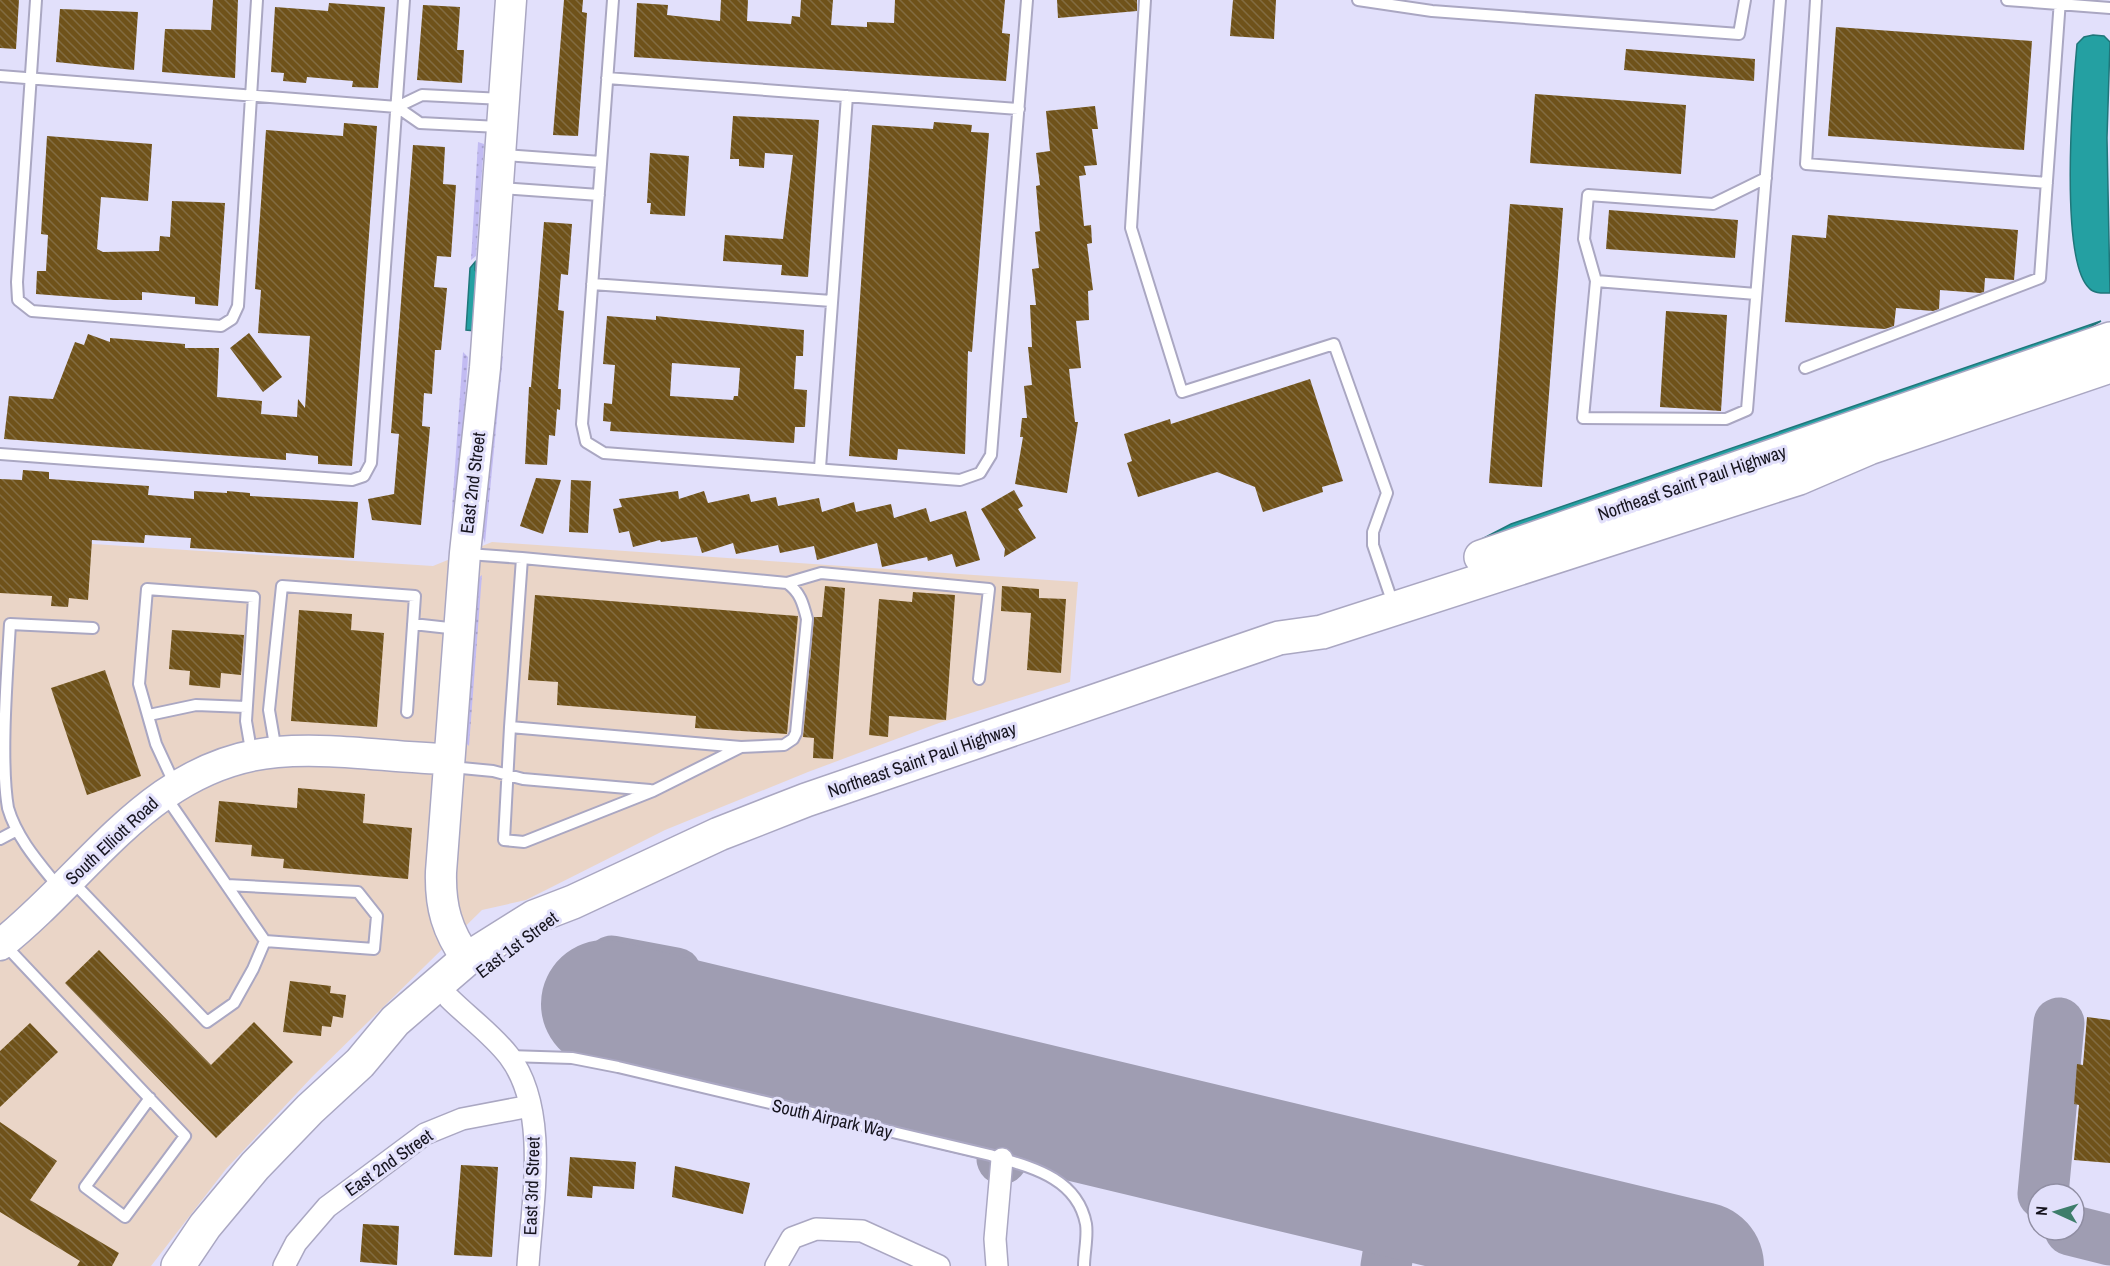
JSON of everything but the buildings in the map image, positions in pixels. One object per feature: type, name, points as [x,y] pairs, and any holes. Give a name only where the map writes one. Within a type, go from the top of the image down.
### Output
[{"type":"main road","name":"Northeast Saint Paul Highway","points":[[573,903],[719,834],[806,800],[1279,638],[1317,617],[1518,543],[2110,339]]},
{"type":"main road","name":"Northeast Saint Paul Highway","points":[[1279,638],[1322,632],[1799,478],[1869,448],[2110,366]]},
{"type":"main road","name":"East 1st Street","points":[[178,1266],[255,1166],[310,1109],[360,1063],[395,1021],[467,959],[534,917],[573,903]]},
{"type":"main road","name":"East 1st Street","points":[[360,1063],[405,1034],[449,998],[541,931],[573,903]]},
{"type":"street","name":"East 2nd Street","points":[[467,959],[450,933],[442,908],[441,872],[458,629],[485,368],[511,0]]},
{"type":"street","name":"South Elliott Road","points":[[2,944],[138,814],[169,789],[221,764],[264,754],[318,751],[449,763]]},
{"type":"street","points":[[449,998],[509,1056],[530,1106]]},
{"type":"street","name":"East 2nd Street","points":[[284,1266],[296,1243],[327,1207],[425,1134],[462,1119],[530,1106]]},
{"type":"street","name":"East 3rd Street","points":[[528,1266],[535,1148],[530,1106]]},
{"type":"street","points":[[997,1266],[995,1239],[1002,1159]]},
{"type":"street","points":[[778,1260],[792,1238],[816,1229],[862,1231],[939,1266]]},
{"type":"lane","points":[[36,0],[17,282],[18,300],[32,311],[221,326],[232,319],[238,306],[256,0]]},
{"type":"lane","points":[[0,454],[352,480],[364,476],[371,463],[404,0]]},
{"type":"lane","points":[[613,0],[582,424],[586,442],[604,453],[960,480],[980,473],[991,455],[1027,0]]},
{"type":"lane","points":[[1145,0],[1131,228],[1182,392],[1334,344],[1386,493],[1373,532],[1373,545],[1389,592]]},
{"type":"lane","points":[[1358,0],[1738,34],[1745,0]]},
{"type":"lane","points":[[1766,178],[1713,204],[1588,195],[1584,239],[1596,281],[1583,418],[1726,419],[1748,410],[1780,0]]},
{"type":"lane","points":[[1816,0],[1806,164],[2047,183]]},
{"type":"lane","points":[[2007,0],[2060,2],[2110,8]]},
{"type":"lane","points":[[1805,368],[2040,278],[2060,2]]},
{"type":"lane","points":[[0,76],[397,107],[422,95],[502,127],[601,162]]},
{"type":"lane","points":[[607,78],[1019,109]]},
{"type":"lane","points":[[820,468],[848,96]]},
{"type":"lane","points":[[397,107],[420,123],[502,127]]},
{"type":"lane","points":[[498,188],[599,195]]},
{"type":"lane","points":[[1596,281],[1756,294]]},
{"type":"lane","points":[[592,284],[832,301]]},
{"type":"lane","points":[[465,553],[787,583],[821,573],[988,589],[980,679]]},
{"type":"lane","points":[[522,558],[504,840],[524,842],[653,791],[741,747]]},
{"type":"lane","points":[[510,727],[741,747],[784,745],[793,740],[796,733],[807,619],[803,601],[795,588],[787,583]]},
{"type":"lane","points":[[264,754],[282,586],[415,596],[406,712]]},
{"type":"lane","points":[[264,754],[246,721],[254,597],[147,589],[139,684],[169,789],[227,885],[265,940]]},
{"type":"lane","points":[[93,628],[10,624],[2,763],[4,793],[16,830],[65,885],[207,1022],[234,1003],[253,969],[265,940]]},
{"type":"lane","points":[[413,624],[458,629]]},
{"type":"lane","points":[[149,715],[196,705],[246,707]]},
{"type":"lane","points":[[449,763],[523,779],[653,791]]},
{"type":"lane","points":[[0,839],[16,830]]},
{"type":"lane","points":[[227,885],[358,892],[377,916],[374,949],[265,940]]},
{"type":"lane","points":[[2,944],[150,1098],[185,1136],[125,1217],[86,1187],[150,1098]]},
{"type":"lane","name":"South Airpark Way","points":[[509,1056],[572,1058],[618,1066],[1002,1159],[1056,1179],[1077,1198],[1086,1225],[1084,1266]]},
{"type":"shaded area","points":[[2104,36],[2110,42],[2107,138],[2110,293],[2091,290],[2080,271],[2074,244],[2071,210],[2071,133],[2077,44],[2084,37]]},
{"type":"shaded area","points":[[478,142],[484,144],[476,256],[471,260]]},
{"type":"shaded area","points":[[475,262],[475,270],[479,276],[475,331],[466,330],[470,268]]},
{"type":"shaded area","points":[[2101,321],[2081,332],[1482,539],[1511,524]]},
{"type":"shaded area","points":[[463,352],[468,357],[461,458],[451,523]]},
{"type":"shaded area","points":[[503,356],[485,543],[481,532],[498,360]]},
{"type":"shaded area","points":[[0,538],[433,566],[492,542],[1078,582],[1070,682],[939,723],[808,772],[665,830],[526,900],[482,910],[312,1077],[226,1169],[151,1266],[0,1266]]},
{"type":"shaded area","points":[[482,575],[469,746],[465,742],[476,580]]},
{"type":"taxiway","points":[[605,1004],[598,987],[602,968],[612,961],[676,973],[685,991],[695,1025]]},
{"type":"taxiway","points":[[2044,1182],[2059,1023]]},
{"type":"taxiway","points":[[1002,1159],[1012,1101]]},
{"type":"taxiway","points":[[1386,1266],[1398,1194]]},
{"type":"taxiway","points":[[2086,1234],[2110,1240]]},
{"type":"taxiway","points":[[1658,1266],[1660,1256]]},
{"type":"runway","points":[[605,1004],[1700,1266]]}]
